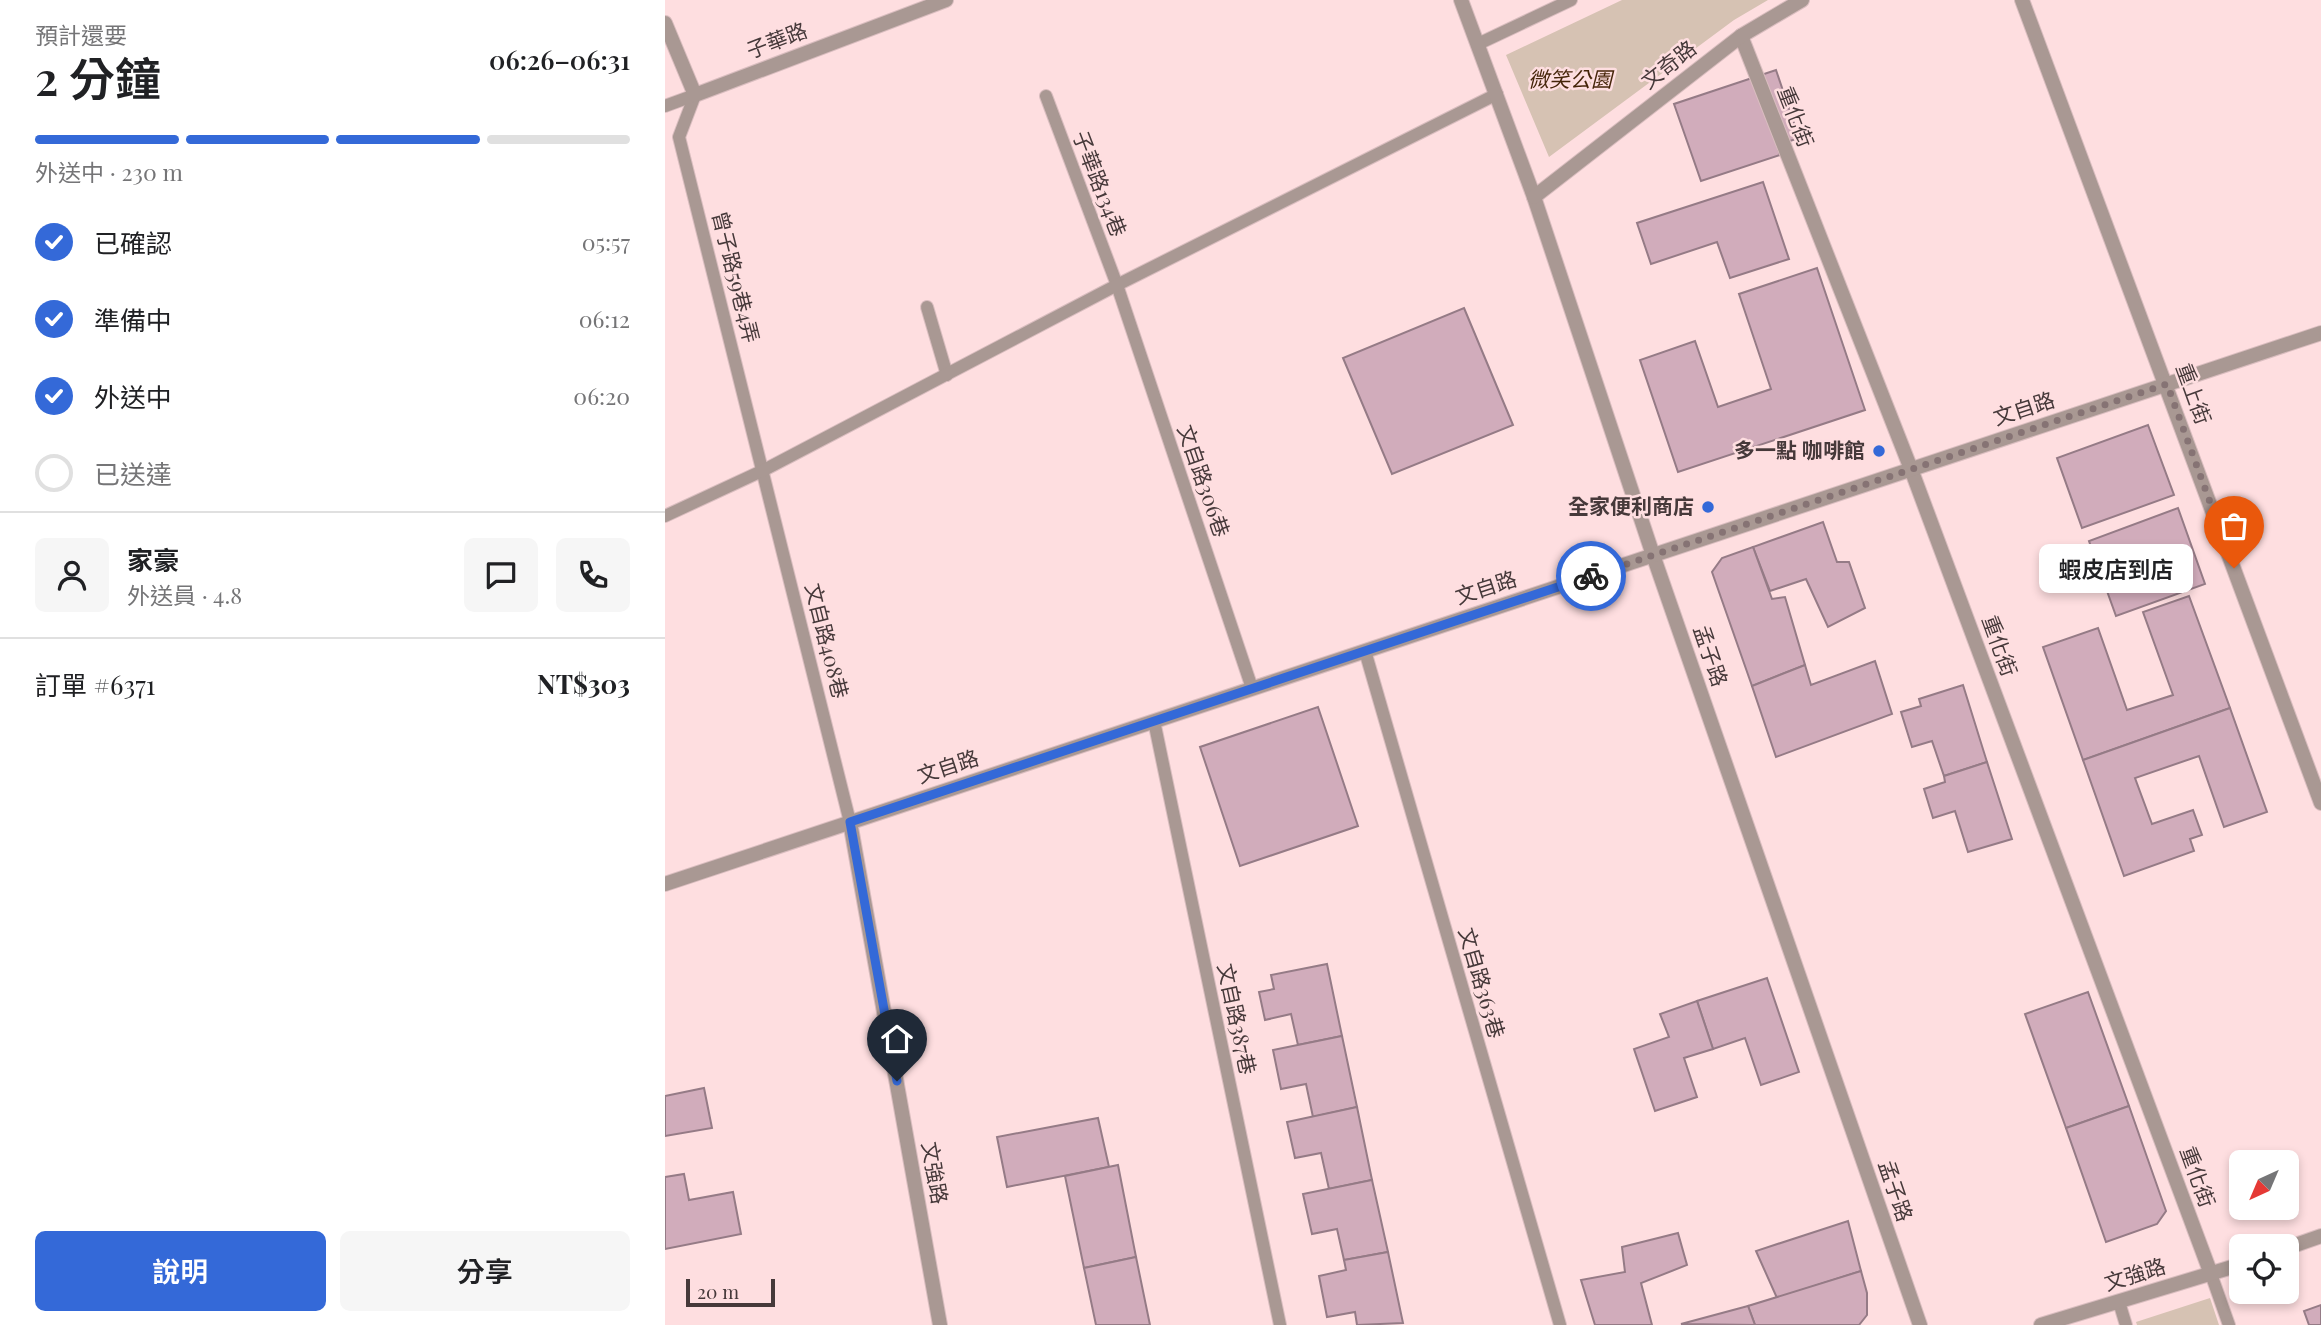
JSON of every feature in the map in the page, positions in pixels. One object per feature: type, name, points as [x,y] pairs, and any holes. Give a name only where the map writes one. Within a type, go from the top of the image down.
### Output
[{"type":"street","name":"子華路","points":[[695,95],[946,0]]},
{"type":"street","name":"孟子路","points":[[1461,0],[1534,197],[1653,555],[1920,1325]]},
{"type":"street","name":"文奇路","points":[[1534,197],[1741,36],[1801,0]]},
{"type":"street","name":"重上街","points":[[2022,0],[2321,803]]},
{"type":"street","points":[[665,23],[695,95]]},
{"type":"street","name":"重化街","points":[[1741,36],[1911,469],[2211,1274]]},
{"type":"street","name":"文自路","points":[[665,884],[2321,332]]},
{"type":"street","name":"文強路","points":[[850,822],[940,1325]]},
{"type":"street","points":[[2299,1244],[2321,1236]]},
{"type":"street","name":"文強路","points":[[2041,1325],[2229,1268]]},
{"type":"lane","points":[[1478,44],[1571,0]]},
{"type":"lane","points":[[665,516],[764,470],[1117,285],[1497,94]]},
{"type":"lane","points":[[665,106],[695,95]]},
{"type":"lane","name":"曾子路59巷4弄","points":[[695,95],[679,137],[764,470]]},
{"type":"lane","name":"子華路134巷","points":[[1046,96],[1117,285]]},
{"type":"lane","name":"文自路306巷","points":[[1117,285],[1252,688]]},
{"type":"lane","points":[[927,307],[947,375]]},
{"type":"lane","name":"文自路408巷","points":[[764,470],[850,822]]},
{"type":"lane","name":"文自路363巷","points":[[1365,651],[1560,1325]]},
{"type":"lane","name":"文自路387巷","points":[[1154,721],[1280,1325]]},
{"type":"lane","points":[[2211,1274],[2229,1325]]},
{"type":"lane","points":[[2119,1302],[2126,1325]]},
{"type":"green space","name":"微笑公園","points":[[1622,0],[1768,0],[1734,20],[1549,157],[1506,55]]},
{"type":"green space","points":[[2210,1298],[2219,1325],[2137,1325],[2136,1322]]},
{"type":"building","points":[[1776,70],[1799,138],[1777,145],[1780,155],[1701,181],[1674,104]]},
{"type":"building","points":[[1763,182],[1789,259],[1730,278],[1717,242],[1651,264],[1637,223]]},
{"type":"building","points":[[1817,268],[1865,410],[1678,472],[1640,360],[1695,341],[1718,407],[1771,389],[1739,294]]},
{"type":"building","points":[[1464,308],[1513,425],[1392,474],[1343,358]]},
{"type":"building","points":[[2148,425],[2174,495],[2082,528],[2057,458]]},
{"type":"building","points":[[2178,508],[2205,584],[2116,616],[2089,541]]},
{"type":"building","points":[[1823,522],[1837,562],[1849,562],[1865,608],[1828,627],[1806,579],[1770,591],[1753,547]]},
{"type":"building","points":[[1753,547],[1772,599],[1785,597],[1805,665],[1752,686],[1712,572],[1722,558]]},
{"type":"building","points":[[2189,596],[2230,708],[2083,760],[2043,647],[2098,628],[2127,710],[2173,695],[2143,612]]},
{"type":"building","points":[[1875,661],[1892,714],[1776,757],[1752,686],[1805,665],[1811,685]]},
{"type":"building","points":[[1963,685],[1987,762],[1944,776],[1932,741],[1912,747],[1901,712],[1921,706],[1919,699]]},
{"type":"building","points":[[1318,707],[1358,826],[1240,866],[1200,747]]},
{"type":"building","points":[[2230,708],[2267,812],[2224,827],[2199,756],[2135,778],[2152,824],[2193,810],[2202,835],[2190,839],[2194,851],[2124,876],[2083,760]]},
{"type":"building","points":[[1987,762],[2012,839],[1968,852],[1955,811],[1933,818],[1924,789],[1945,782],[1944,776]]},
{"type":"building","points":[[1327,964],[1342,1036],[1298,1045],[1291,1014],[1265,1020],[1259,992],[1274,989],[1271,975]]},
{"type":"building","points":[[1767,978],[1799,1072],[1761,1085],[1745,1038],[1713,1049],[1697,1001]]},
{"type":"building","points":[[2088,992],[2129,1106],[2066,1128],[2025,1014]]},
{"type":"building","points":[[1697,1001],[1713,1049],[1684,1058],[1697,1097],[1655,1111],[1634,1049],[1669,1037],[1660,1014]]},
{"type":"building","points":[[1342,1036],[1357,1107],[1313,1117],[1306,1084],[1281,1089],[1273,1050]]},
{"type":"building","points":[[704,1088],[712,1128],[665,1136],[665,1096]]},
{"type":"building","points":[[2129,1106],[2166,1211],[2157,1224],[2106,1242],[2066,1128]]},
{"type":"building","points":[[1357,1107],[1372,1180],[1329,1189],[1321,1153],[1295,1158],[1287,1122]]},
{"type":"building","points":[[1098,1118],[1109,1167],[1007,1187],[997,1137]]},
{"type":"building","points":[[1118,1165],[1136,1257],[1084,1268],[1065,1176]]},
{"type":"building","points":[[684,1174],[689,1200],[733,1192],[741,1234],[665,1249],[665,1177]]},
{"type":"building","points":[[1372,1180],[1388,1252],[1344,1260],[1337,1229],[1312,1234],[1303,1194]]},
{"type":"building","points":[[1848,1221],[1861,1271],[1777,1298],[1756,1251]]},
{"type":"building","points":[[1678,1233],[1687,1265],[1641,1283],[1652,1325],[1595,1325],[1581,1280],[1625,1272],[1622,1247]]},
{"type":"building","points":[[1388,1252],[1403,1323],[1357,1325],[1355,1312],[1327,1317],[1319,1276],[1346,1270],[1344,1260]]},
{"type":"building","points":[[1136,1257],[1150,1325],[1096,1325],[1084,1268]]},
{"type":"building","points":[[1861,1271],[1867,1293],[1867,1315],[1859,1325],[1755,1325],[1748,1306]]},
{"type":"building","points":[[2321,1305],[2321,1325],[2309,1325],[2304,1311]]},
{"type":"building","points":[[1748,1306],[1755,1325],[1681,1324]]},
{"type":"way so far","points":[[1591,576],[2167,384],[2234,568]]},
{"type":"place","name":"多一點 咖啡館","points":[[1879,451]]},
{"type":"place","name":"全家便利商店","points":[[1708,507]]},
{"type":"place","name":"蝦皮店到店","points":[[2234,568]]},
{"type":"route","points":[[897,1081],[850,822],[1591,576]]}]
